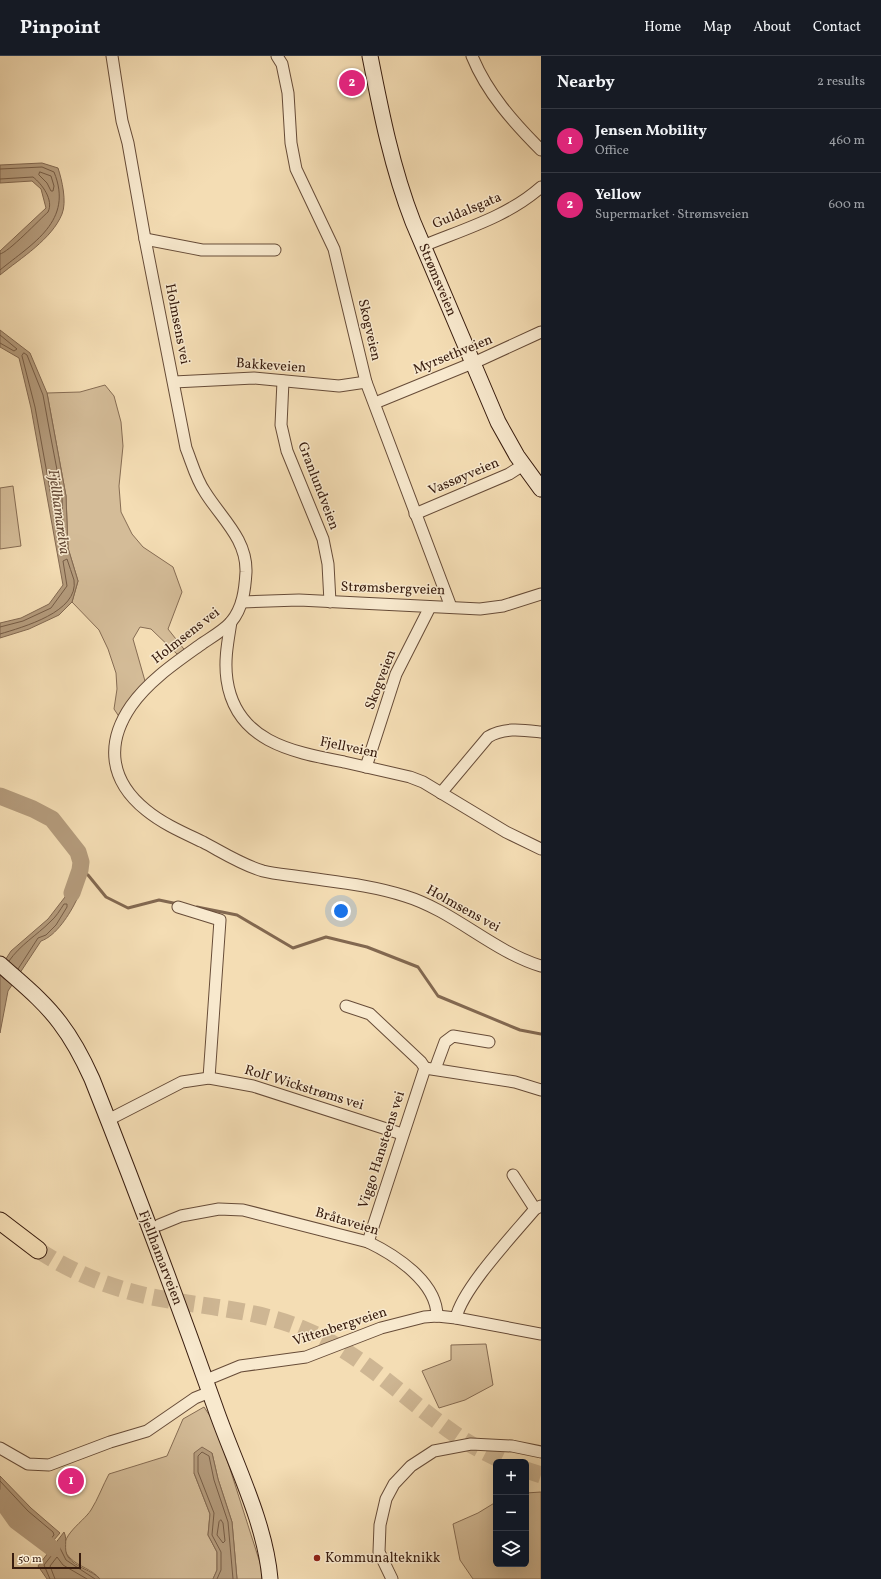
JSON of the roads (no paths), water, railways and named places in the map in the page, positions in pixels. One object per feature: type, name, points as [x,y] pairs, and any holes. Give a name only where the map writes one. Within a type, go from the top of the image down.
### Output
[{"type":"main road","name":"Strømsveien","points":[[370,56],[385,131],[398,180],[423,246],[498,422],[523,465],[541,489]]},
{"type":"main road","name":"Fjellhamarveien","points":[[0,964],[60,1022],[76,1047],[92,1079],[208,1386],[259,1528],[270,1579]]},
{"type":"main road","points":[[0,1221],[38,1250]]},
{"type":"street","name":"Holmsens vei","points":[[112,56],[122,122],[128,143],[145,239],[186,448],[196,476],[205,493],[237,536],[243,550],[246,572],[242,602],[231,622],[170,666],[146,688],[131,706],[121,724],[114,756],[118,773],[126,788],[137,802],[161,821],[261,871],[369,887],[406,896],[425,904],[509,952],[541,966]]},
{"type":"street","name":"Skogveien","points":[[277,56],[282,64],[288,92],[291,143],[296,169],[334,249],[366,382],[451,607]]},
{"type":"street","points":[[472,56],[484,80],[497,100],[519,128],[541,150]]},
{"type":"street","name":"Guldalsgata","points":[[423,246],[494,218],[532,195],[541,187]]},
{"type":"street","points":[[145,239],[202,250],[275,250]]},
{"type":"street","name":"Myrsethveien","points":[[375,403],[472,364],[541,332]]},
{"type":"street","name":"Bakkeveien","points":[[174,382],[254,378],[339,386],[366,382]]},
{"type":"street","name":"Granlundveien","points":[[283,381],[281,425],[287,451],[323,539],[328,564],[330,602]]},
{"type":"street","name":"Vassøyveien","points":[[415,514],[509,474],[523,465]]},
{"type":"street","name":"Strømsbergveien","points":[[242,602],[299,600],[480,609],[503,606],[541,594]]},
{"type":"street","name":"Skogveien","points":[[366,766],[396,674],[430,607]]},
{"type":"street","name":"Fjellveien","points":[[231,622],[226,660],[227,680],[231,697],[244,720],[266,738],[277,745],[305,755],[366,766],[410,777],[441,793],[506,832],[541,849]]},
{"type":"street","points":[[441,793],[488,737],[496,732],[507,730],[541,732]]},
{"type":"street","points":[[178,907],[220,920],[210,1078]]},
{"type":"street","points":[[346,1006],[370,1014],[430,1069],[515,1082],[541,1090]]},
{"type":"street","name":"Viggo Hansteens vei","points":[[368,1242],[402,1134],[430,1069],[445,1042],[453,1036],[489,1042]]},
{"type":"street","name":"Rolf Wickstrøms vei","points":[[108,1120],[182,1082],[210,1078],[253,1086],[402,1134]]},
{"type":"street","points":[[456,1318],[462,1299],[495,1257],[538,1208],[513,1175]]},
{"type":"street","name":"Bråtaveien","points":[[159,1225],[188,1214],[219,1209],[243,1210],[368,1242],[390,1253],[410,1268],[434,1299],[437,1316]]},
{"type":"street","points":[[437,1316],[456,1318],[541,1334]]},
{"type":"street","name":"Vittenbergveien","points":[[0,1448],[28,1464],[49,1464],[110,1442],[147,1431],[195,1398],[208,1386],[240,1366],[306,1357],[381,1328],[424,1317],[437,1316]]},
{"type":"street","points":[[392,1579],[379,1552],[380,1526],[386,1499],[394,1484],[411,1466],[434,1451],[471,1444],[512,1446],[541,1452]]},
{"type":"water","points":[[42,163],[58,168],[64,197],[62,214],[51,232],[44,240],[0,275],[0,251],[46,208],[41,189],[32,181],[0,183],[0,165]]},
{"type":"water","points":[[0,330],[30,353],[47,393],[66,496],[68,548],[78,581],[72,602],[59,615],[29,629],[0,638],[0,623],[21,618],[49,604],[63,585],[31,408],[19,358],[0,347]]},
{"type":"water","points":[[73,868],[86,875],[77,899],[71,911],[57,929],[41,941],[8,991],[0,1033],[0,968],[11,951],[48,919],[65,897],[72,880]]},
{"type":"water","points":[[202,1447],[212,1453],[218,1479],[232,1522],[237,1579],[213,1579],[217,1570],[217,1552],[208,1535],[210,1514],[194,1473],[194,1453]]},
{"type":"water","points":[[0,1476],[31,1508],[60,1533],[47,1548],[16,1524],[0,1503]]},
{"type":"water","points":[[64,1532],[66,1538],[66,1551],[71,1561],[93,1573],[100,1579],[47,1579],[38,1566]]},
{"type":"waterway","name":"Fjellhamarelva","points":[[0,796],[33,809],[52,819],[78,852],[81,862],[80,870],[72,893]]},
{"type":"waterway","points":[[80,870],[88,875],[106,897],[128,908],[159,900],[178,904]]},
{"type":"waterway","points":[[197,907],[237,915],[293,948],[326,937],[367,947],[418,967],[438,996],[520,1030],[541,1034]]},
{"type":"waterway","points":[[0,1498],[16,1521],[52,1548]]},
{"type":"tunnel","points":[[38,1250],[79,1273],[122,1289],[152,1297],[229,1309],[267,1317],[303,1329],[325,1339],[363,1363],[458,1436],[499,1459]]},
{"type":"tunnel","points":[[529,1471],[541,1475]]},
{"type":"place","name":"Yellow","points":[[352,83]]},
{"type":"place","name":"Jensen Mobility","points":[[71,1481]]},
{"type":"place","name":"Kommunalteknikk","points":[[317,1558]]}]
